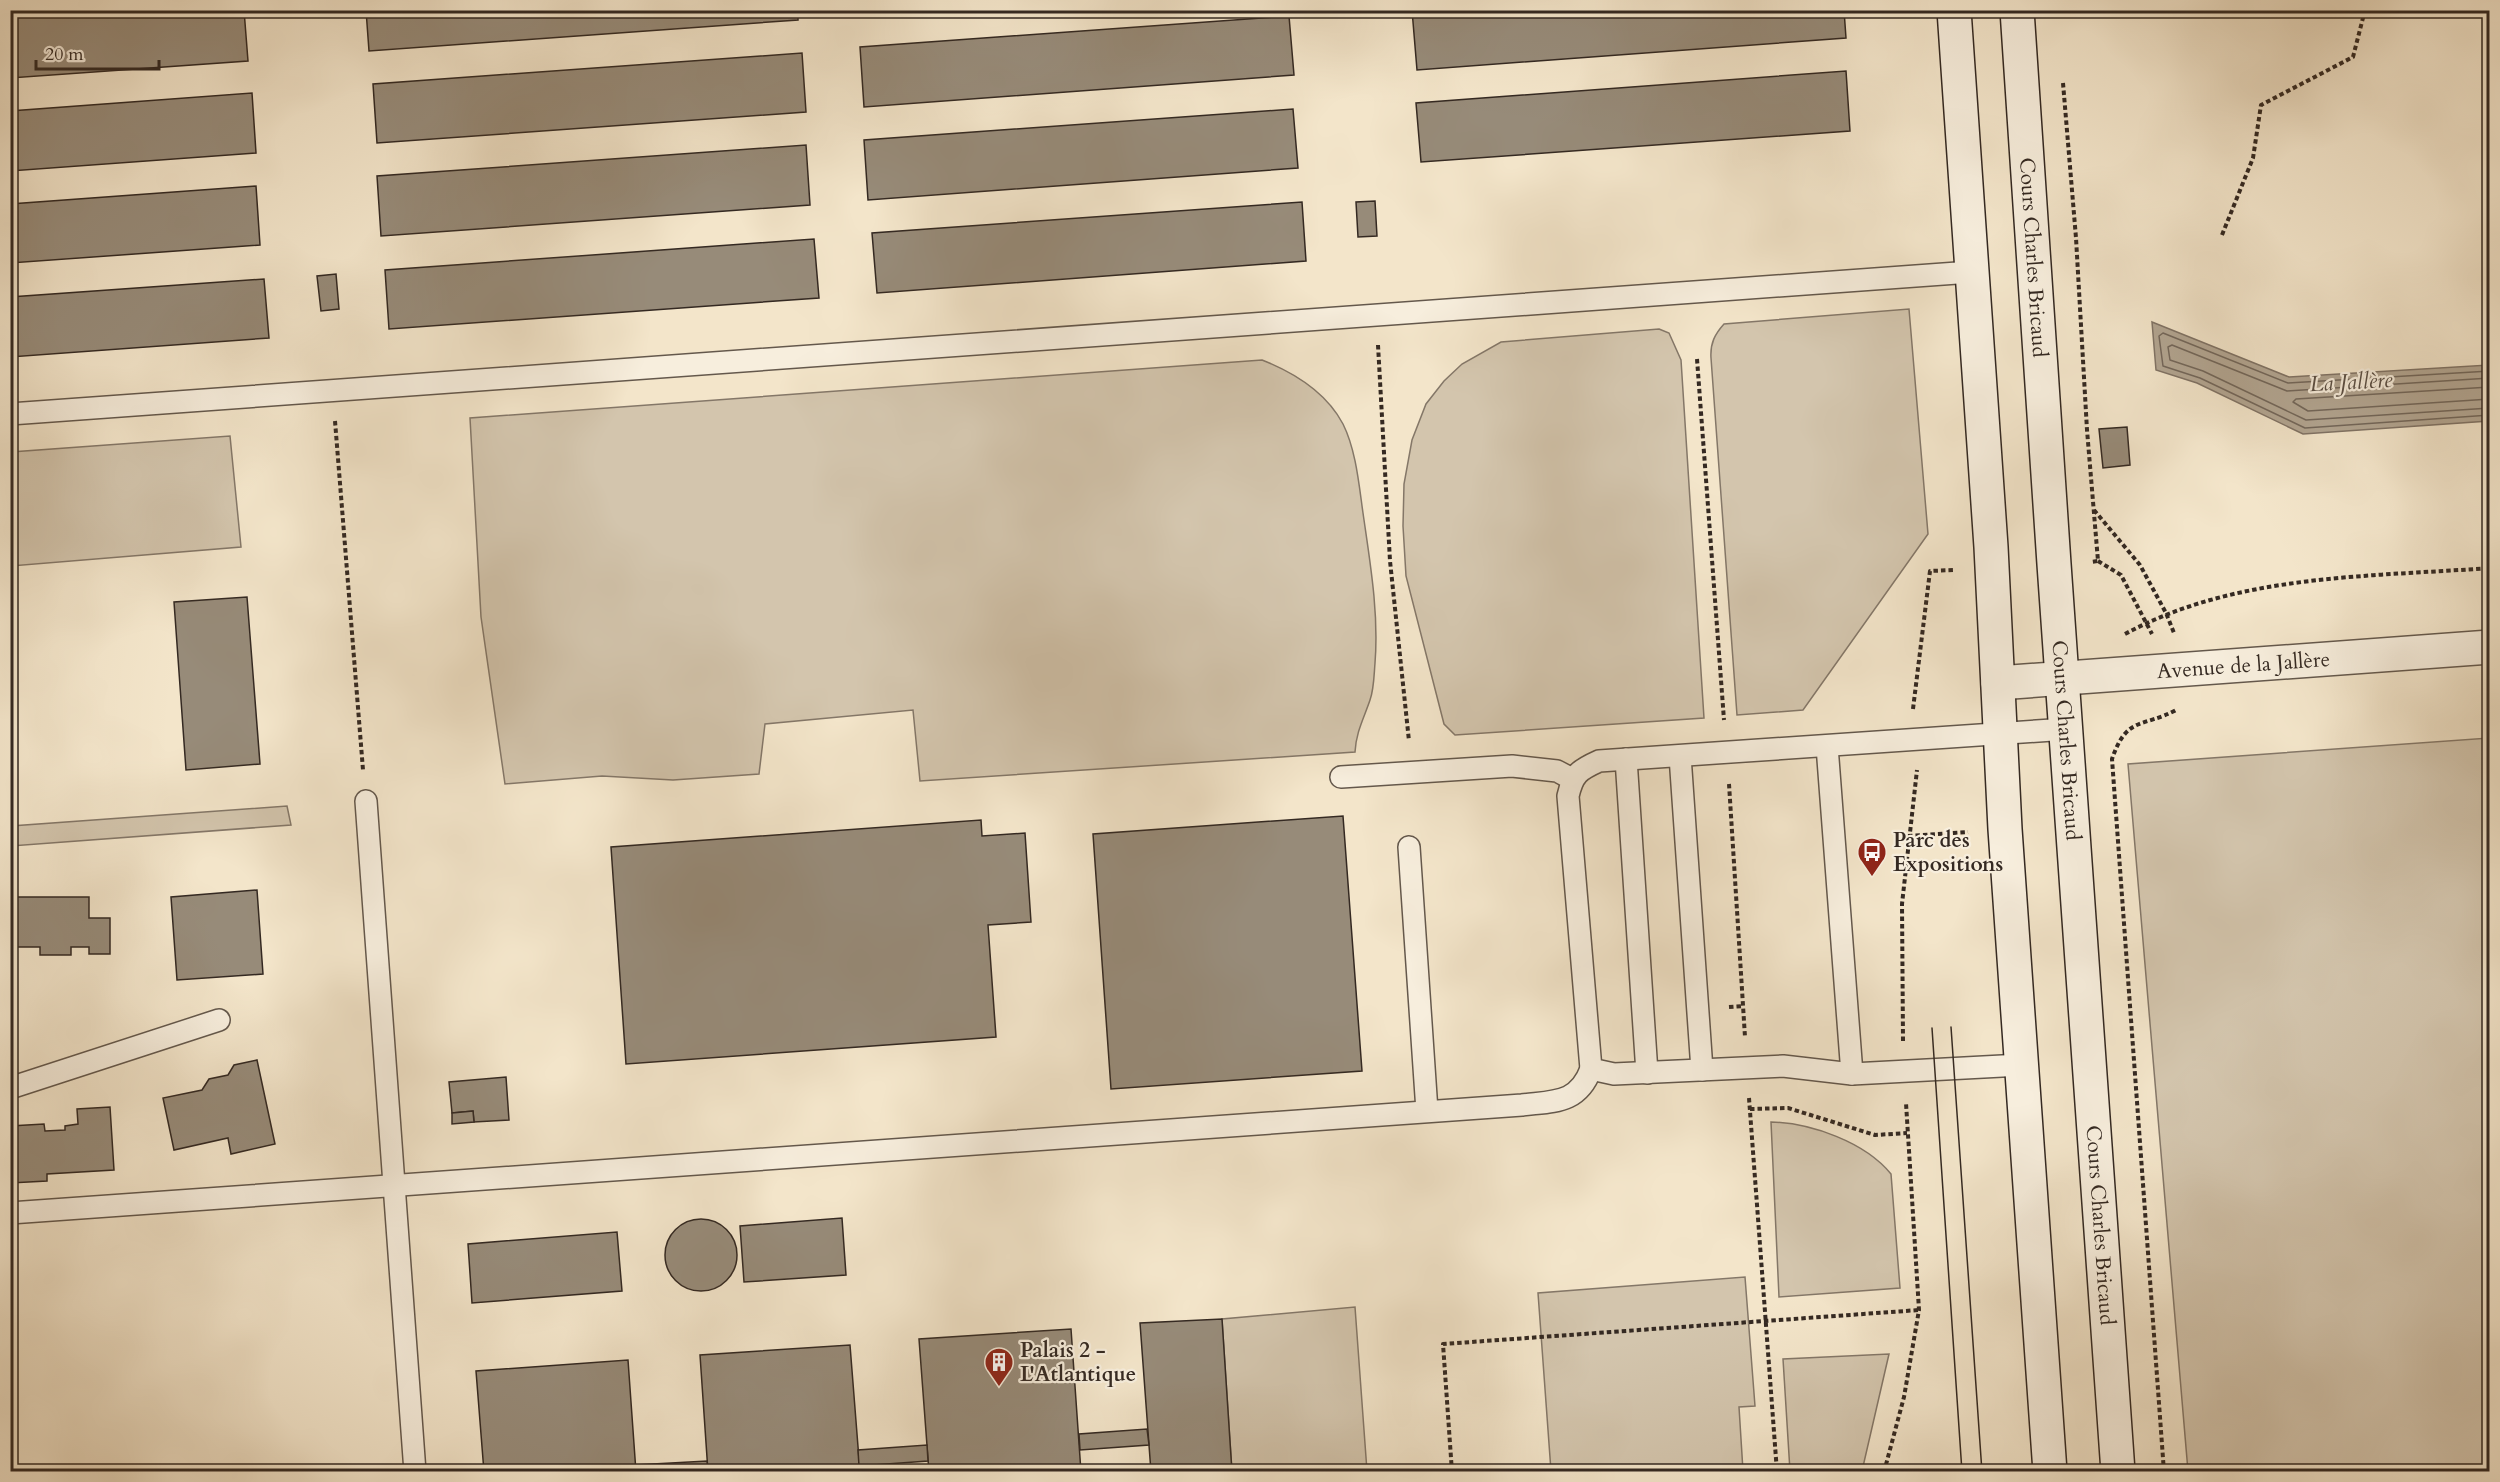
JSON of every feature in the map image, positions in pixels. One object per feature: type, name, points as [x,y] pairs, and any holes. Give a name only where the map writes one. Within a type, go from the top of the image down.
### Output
[{"type":"main road","points":[[1954,10],[1992,568],[2021,1065],[2050,1472]]},
{"type":"main road","name":"Cours Charles Bricaud","points":[[2017,10],[2118,1472]]},
{"type":"main road","name":"Avenue de la Jallère","points":[[1998,682],[2490,647]]},
{"type":"lane","points":[[10,414],[1971,272]]},
{"type":"lane","points":[[10,1213],[1563,1100],[1585,1085],[1591,1069],[1568,796],[1572,779],[1583,768],[1599,761],[2067,729]]},
{"type":"lane","points":[[1827,746],[1852,1074]]},
{"type":"lane","points":[[1680,756],[1702,1070]]},
{"type":"lane","points":[[1626,759],[1647,1073]]},
{"type":"lane","points":[[1341,777],[1512,766],[1557,771],[1572,779]]},
{"type":"lane","points":[[366,801],[415,1472]]},
{"type":"lane","points":[[1409,847],[1427,1111]]},
{"type":"lane","points":[[10,1088],[219,1020]]},
{"type":"lane","points":[[1591,1069],[1614,1074],[1783,1066],[1852,1074],[2021,1065]]},
{"type":"path","points":[[2222,234],[2253,158],[2261,105],[2353,57],[2364,10]]},
{"type":"path","points":[[2054,564],[2098,561],[2063,79]]},
{"type":"path","points":[[1374,315],[1379,351],[1390,561],[1412,772]]},
{"type":"path","points":[[1697,359],[1777,1472]]},
{"type":"path","points":[[333,390],[366,801]]},
{"type":"path","points":[[2093,509],[2140,565],[2166,613],[2178,644],[2183,696],[2176,709],[2162,718],[2146,720],[2129,729],[2118,742],[2112,759],[2164,1472]]},
{"type":"path","points":[[1884,1472],[1904,1397],[1919,1310],[1902,1038],[1902,904],[1917,767],[1912,702],[1930,571],[1992,568]]},
{"type":"path","points":[[2122,636],[2166,613],[2262,586],[2490,568]]},
{"type":"path","points":[[1750,1109],[1788,1108],[1875,1135],[1907,1133]]},
{"type":"path","points":[[1452,1472],[1443,1344],[1765,1323],[1919,1310]]},
{"type":"shaded area","points":[[1909,309],[1928,534],[1803,710],[1737,715],[1711,358],[1714,339],[1724,324]]},
{"type":"shaded area","points":[[1659,329],[1669,333],[1681,360],[1704,718],[1455,735],[1444,724],[1406,576],[1403,526],[1404,484],[1412,440],[1426,404],[1444,381],[1462,364],[1501,342]]},
{"type":"shaded area","points":[[1262,360],[1298,378],[1328,402],[1343,424],[1354,456],[1373,588],[1376,625],[1372,691],[1355,752],[920,781],[913,710],[765,724],[759,774],[673,780],[602,776],[505,784],[481,617],[470,418]]},
{"type":"shaded area","points":[[230,436],[241,547],[11,566],[11,452]]},
{"type":"shaded area","points":[[2489,738],[2489,1471],[2188,1471],[2128,764]]},
{"type":"shaded area","points":[[287,806],[291,825],[11,846],[11,826]]},
{"type":"shaded area","points":[[1771,1122],[1803,1126],[1836,1136],[1867,1153],[1891,1174],[1900,1288],[1779,1297]]},
{"type":"shaded area","points":[[1745,1277],[1755,1406],[1739,1407],[1743,1471],[1551,1471],[1538,1293]]},
{"type":"shaded area","points":[[1355,1307],[1367,1471],[1232,1471],[1222,1319]]},
{"type":"shaded area","points":[[1889,1354],[1862,1471],[1790,1471],[1783,1359]]},
{"type":"water","name":"La Jallère","points":[[2152,322],[2289,377],[2489,365],[2489,421],[2303,434],[2197,383],[2156,370]]},
{"type":"building","points":[[115,10],[244,10],[248,61],[10,78],[10,18]]},
{"type":"building","points":[[366,10],[798,10],[798,20],[369,51]]},
{"type":"building","points":[[856,10],[917,10],[857,15]]},
{"type":"building","points":[[1412,10],[1844,10],[1846,38],[1417,70]]},
{"type":"building","points":[[1289,16],[1294,75],[864,107],[860,47]]},
{"type":"building","points":[[802,53],[806,112],[377,143],[373,84]]},
{"type":"building","points":[[1846,71],[1850,131],[1421,162],[1416,103]]},
{"type":"building","points":[[252,93],[256,153],[10,171],[10,111]]},
{"type":"building","points":[[1293,109],[1298,168],[868,200],[864,140]]},
{"type":"building","points":[[806,145],[810,205],[381,236],[377,176]]},
{"type":"building","points":[[256,186],[260,245],[10,263],[10,204]]},
{"type":"building","points":[[1375,201],[1377,236],[1358,237],[1356,202]]},
{"type":"building","points":[[1302,202],[1306,261],[877,293],[872,233]]},
{"type":"building","points":[[814,239],[819,298],[389,329],[385,270]]},
{"type":"building","points":[[336,274],[339,309],[321,311],[317,276]]},
{"type":"building","points":[[264,279],[269,338],[10,357],[10,297]]},
{"type":"building","points":[[2127,427],[2130,465],[2103,468],[2099,429]]},
{"type":"building","points":[[247,597],[260,764],[186,770],[174,602]]},
{"type":"building","points":[[1343,816],[1362,1071],[1111,1089],[1093,834]]},
{"type":"building","points":[[981,820],[982,836],[1025,833],[1031,922],[988,925],[996,1037],[626,1064],[611,847]]},
{"type":"building","points":[[257,890],[263,974],[177,980],[171,897]]},
{"type":"building","points":[[12,897],[89,897],[89,918],[110,918],[110,954],[89,954],[89,947],[71,947],[71,955],[40,955],[40,947],[12,947]]},
{"type":"building","points":[[257,1060],[275,1144],[231,1154],[228,1138],[174,1150],[163,1098],[202,1090],[209,1079],[228,1075],[234,1065]]},
{"type":"building","points":[[506,1077],[509,1120],[474,1122],[473,1111],[452,1113],[449,1082]]},
{"type":"building","points":[[110,1107],[114,1170],[47,1174],[47,1181],[10,1183],[10,1126],[44,1124],[45,1131],[65,1130],[65,1126],[78,1124],[77,1109]]},
{"type":"building","points":[[473,1111],[474,1122],[452,1124],[452,1113]]},
{"type":"building","points":[[842,1218],[846,1275],[744,1282],[740,1226]]},
{"type":"building","points":[[708,1219],[727,1229],[735,1241],[737,1255],[735,1269],[727,1281],[715,1289],[694,1291],[675,1281],[667,1269],[665,1248],[675,1229],[687,1221]]},
{"type":"building","points":[[617,1232],[622,1291],[472,1303],[468,1244]]},
{"type":"building","name":"Palais 2 - L'Atlantique","points":[[1222,1319],[1232,1472],[1151,1472],[1140,1323]]},
{"type":"building","name":"Palais 2 - L'Atlantique","points":[[1071,1329],[1081,1472],[929,1472],[919,1339]]},
{"type":"building","points":[[850,1345],[860,1472],[708,1472],[700,1355]]},
{"type":"building","points":[[628,1360],[636,1472],[484,1472],[476,1371]]},
{"type":"building","points":[[1147,1429],[1149,1445],[1080,1450],[1079,1434]]},
{"type":"building","points":[[927,1445],[928,1461],[859,1466],[858,1450]]},
{"type":"building","points":[[707,1461],[708,1472],[636,1472],[635,1465]]},
{"type":"tram line","points":[[1951,1027],[1982,1472]]},
{"type":"tram line","points":[[1932,1028],[1962,1472]]},
{"type":"place","name":"Parc des Expositions","points":[[1872,878]]},
{"type":"place","name":"Palais 2 - L'Atlantique","points":[[999,1388]]}]
